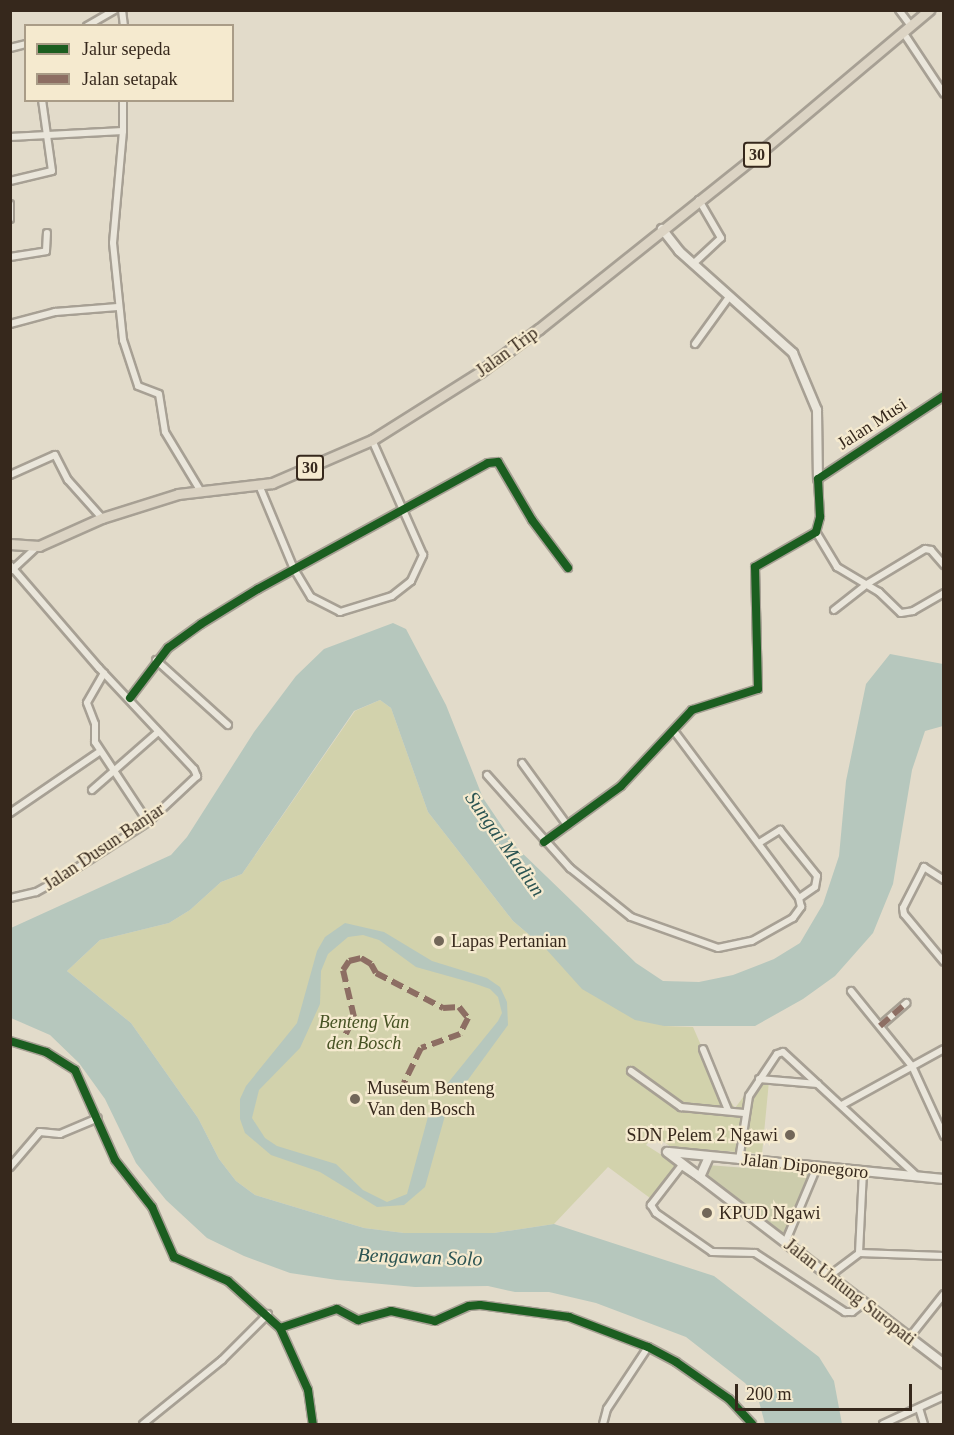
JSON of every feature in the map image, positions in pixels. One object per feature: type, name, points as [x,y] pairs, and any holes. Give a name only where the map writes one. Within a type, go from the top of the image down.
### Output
[{"type":"highway","name":"Jalan Trip","points":[[10,544],[39,546],[102,518],[162,498],[200,490],[260,485],[302,472],[372,440],[480,372],[574,302],[929,10]]},
{"type":"main road","points":[[662,229],[693,264],[789,346],[799,364],[819,420],[818,479]]},
{"type":"main road","name":"Jalan Untung Suropati","points":[[682,1165],[700,1177]]},
{"type":"street","points":[[90,24],[115,10]]},
{"type":"street","points":[[899,10],[911,26]]},
{"type":"street","points":[[903,32],[944,94]]},
{"type":"street","points":[[10,181],[52,171],[49,135],[42,102]]},
{"type":"street","points":[[123,102],[123,131],[114,234],[118,307],[123,340],[138,386],[159,394],[165,432],[200,490]]},
{"type":"street","points":[[10,137],[123,131]]},
{"type":"street","points":[[693,264],[721,238],[699,200]]},
{"type":"street","points":[[10,204],[10,219]]},
{"type":"street","points":[[10,257],[46,251],[46,233]]},
{"type":"street","points":[[695,344],[729,297]]},
{"type":"street","points":[[10,324],[55,312],[118,307]]},
{"type":"street","name":"Jalan Musi","points":[[818,479],[944,396]]},
{"type":"street","points":[[260,485],[294,569],[307,593],[340,612],[392,596],[411,581],[423,555],[401,512],[372,440]]},
{"type":"street","points":[[10,475],[55,455],[68,480],[102,518]]},
{"type":"street","points":[[130,698],[156,660],[201,624],[294,569],[488,463],[498,462],[531,520],[568,568]]},
{"type":"street","points":[[544,842],[621,786],[699,706],[759,687],[754,567],[816,532],[820,517],[818,479]]},
{"type":"street","points":[[816,532],[837,567],[867,584],[904,614],[944,593]]},
{"type":"street","points":[[12,568],[39,546]]},
{"type":"street","points":[[834,610],[867,584],[926,549],[931,550],[944,565]]},
{"type":"street","name":"Jalan Dusun Banjar","points":[[10,898],[36,892],[58,880],[148,822],[197,776],[194,769],[158,732],[130,698],[104,673],[12,568]]},
{"type":"street","points":[[156,660],[228,725]]},
{"type":"street","points":[[104,673],[86,706],[94,721],[99,752],[148,822]]},
{"type":"street","points":[[92,790],[115,773],[158,732]]},
{"type":"street","points":[[488,775],[544,842],[590,886],[631,917],[718,948],[752,941],[776,929],[799,912],[799,898],[675,732]]},
{"type":"street","points":[[10,813],[99,752]]},
{"type":"street","points":[[522,763],[567,825]]},
{"type":"street","points":[[759,843],[780,830],[817,876],[815,887],[799,898]]},
{"type":"street","points":[[944,880],[924,867],[903,908],[904,914],[944,962]]},
{"type":"street","points":[[851,991],[912,1066],[944,1136]]},
{"type":"street","points":[[880,1026],[906,1004]]},
{"type":"street","points":[[10,1041],[46,1052],[75,1070],[115,1160],[152,1207],[174,1257],[228,1281],[280,1328],[308,1390],[313,1425]]},
{"type":"street","points":[[703,1049],[728,1110]]},
{"type":"street","points":[[842,1105],[944,1049]]},
{"type":"street","points":[[739,1160],[744,1113],[759,1079],[777,1054],[783,1052],[917,1176]]},
{"type":"street","points":[[631,1071],[676,1105],[744,1113]]},
{"type":"street","points":[[759,1079],[819,1084]]},
{"type":"street","points":[[10,1167],[40,1132],[60,1134],[98,1118]]},
{"type":"street","name":"Jalan Diponegoro","points":[[667,1152],[944,1179]]},
{"type":"street","name":"Jalan Untung Suropati","points":[[667,1152],[682,1165]]},
{"type":"street","points":[[700,1177],[709,1157]]},
{"type":"street","points":[[682,1165],[651,1205],[656,1213],[712,1252],[755,1253],[845,1312],[852,1312],[864,1303]]},
{"type":"street","points":[[785,1243],[817,1167]]},
{"type":"street","points":[[859,1253],[863,1172]]},
{"type":"street","name":"Jalan Untung Suropati","points":[[700,1177],[944,1364]]},
{"type":"street","points":[[829,1276],[859,1253],[944,1256]]},
{"type":"street","points":[[909,1338],[944,1294]]},
{"type":"street","points":[[280,1328],[337,1309],[358,1320],[391,1311],[435,1321],[469,1306],[480,1305],[569,1317],[648,1347],[729,1399],[752,1425]]},
{"type":"street","points":[[143,1425],[215,1366],[267,1314]]},
{"type":"street","points":[[603,1425],[607,1409],[648,1347]]},
{"type":"street","points":[[885,1424],[943,1396]]},
{"type":"street","points":[[919,1408],[924,1425]]},
{"type":"green space","name":"Benteng Van den Bosch","points":[[380,700],[391,708],[428,812],[513,921],[546,949],[664,1026],[693,1027],[717,1082],[735,1108],[756,1080],[769,1081],[762,1154],[671,1147],[654,1135],[646,1145],[679,1166],[650,1198],[608,1167],[554,1224],[494,1233],[404,1233],[364,1228],[255,1195],[236,1181],[219,1159],[198,1118],[131,1023],[67,971],[100,940],[169,923],[190,910],[221,882],[242,874],[355,711]]},
{"type":"green space","points":[[707,1165],[814,1173],[788,1236],[704,1174]]},
{"type":"water","points":[[393,623],[406,629],[446,705],[483,798],[516,847],[636,963],[663,981],[699,982],[733,975],[774,959],[800,943],[823,904],[839,856],[846,781],[866,684],[890,654],[943,664],[943,726],[925,731],[912,770],[893,884],[873,933],[835,976],[803,999],[755,1026],[664,1026],[635,1020],[582,989],[546,949],[513,921],[428,812],[391,708],[380,700],[354,711],[242,874],[221,882],[190,910],[169,923],[100,940],[67,971],[131,1023],[198,1118],[219,1159],[236,1181],[255,1195],[364,1228],[404,1233],[494,1233],[554,1224],[714,1276],[819,1357],[834,1381],[842,1424],[765,1424],[758,1398],[745,1383],[686,1337],[596,1303],[549,1292],[515,1292],[488,1286],[415,1287],[290,1273],[244,1256],[207,1238],[166,1200],[136,1163],[105,1099],[79,1063],[50,1035],[11,1018],[11,928],[171,855],[187,837],[254,732],[296,676],[324,649]]},
{"type":"water","points":[[345,923],[384,932],[432,961],[487,978],[500,987],[507,1002],[508,1025],[462,1088],[451,1090],[447,1084],[498,1021],[502,1013],[498,997],[490,989],[416,967],[379,940],[363,935],[348,937],[328,954],[321,971],[320,1004],[300,1048],[259,1090],[252,1118],[265,1138],[277,1146],[336,1164],[363,1190],[387,1202],[407,1194],[429,1113],[433,1108],[442,1109],[446,1112],[425,1187],[404,1205],[377,1207],[320,1172],[271,1155],[245,1133],[240,1119],[240,1099],[246,1086],[297,1023],[317,951],[325,937]]},
{"type":"marked path","points":[[338,1050],[354,1017],[343,970],[349,961],[361,958],[371,964],[376,973],[443,1008],[459,1007],[468,1018],[460,1034],[421,1048],[404,1083]]},
{"type":"marked path","points":[[880,1026],[906,1003]]},
{"type":"cycle path","points":[[544,842],[621,786],[692,710],[758,689],[755,567],[816,532],[820,517],[818,479],[944,396]]},
{"type":"cycle path","points":[[130,698],[168,648],[201,624],[258,589],[488,463],[498,462],[532,520],[568,568]]},
{"type":"cycle path","points":[[10,1041],[46,1052],[75,1070],[115,1160],[152,1207],[174,1257],[228,1281],[280,1328],[308,1390],[313,1424]]},
{"type":"cycle path","points":[[280,1328],[337,1309],[358,1320],[391,1311],[435,1321],[469,1306],[480,1305],[569,1317],[648,1347],[676,1362],[729,1399],[752,1424]]},
{"type":"place","name":"Lapas Pertanian","points":[[439,941]]},
{"type":"place","name":"Museum Benteng Van den Bosch","points":[[355,1099]]},
{"type":"place","name":"SDN Pelem 2 Ngawi","points":[[790,1135]]},
{"type":"place","name":"KPUD Ngawi","points":[[707,1213]]},
{"type":"water label","name":"Sungai Madiun","points":[[505,844]]},
{"type":"water label","name":"Bengawan Solo","points":[[420,1257]]}]
